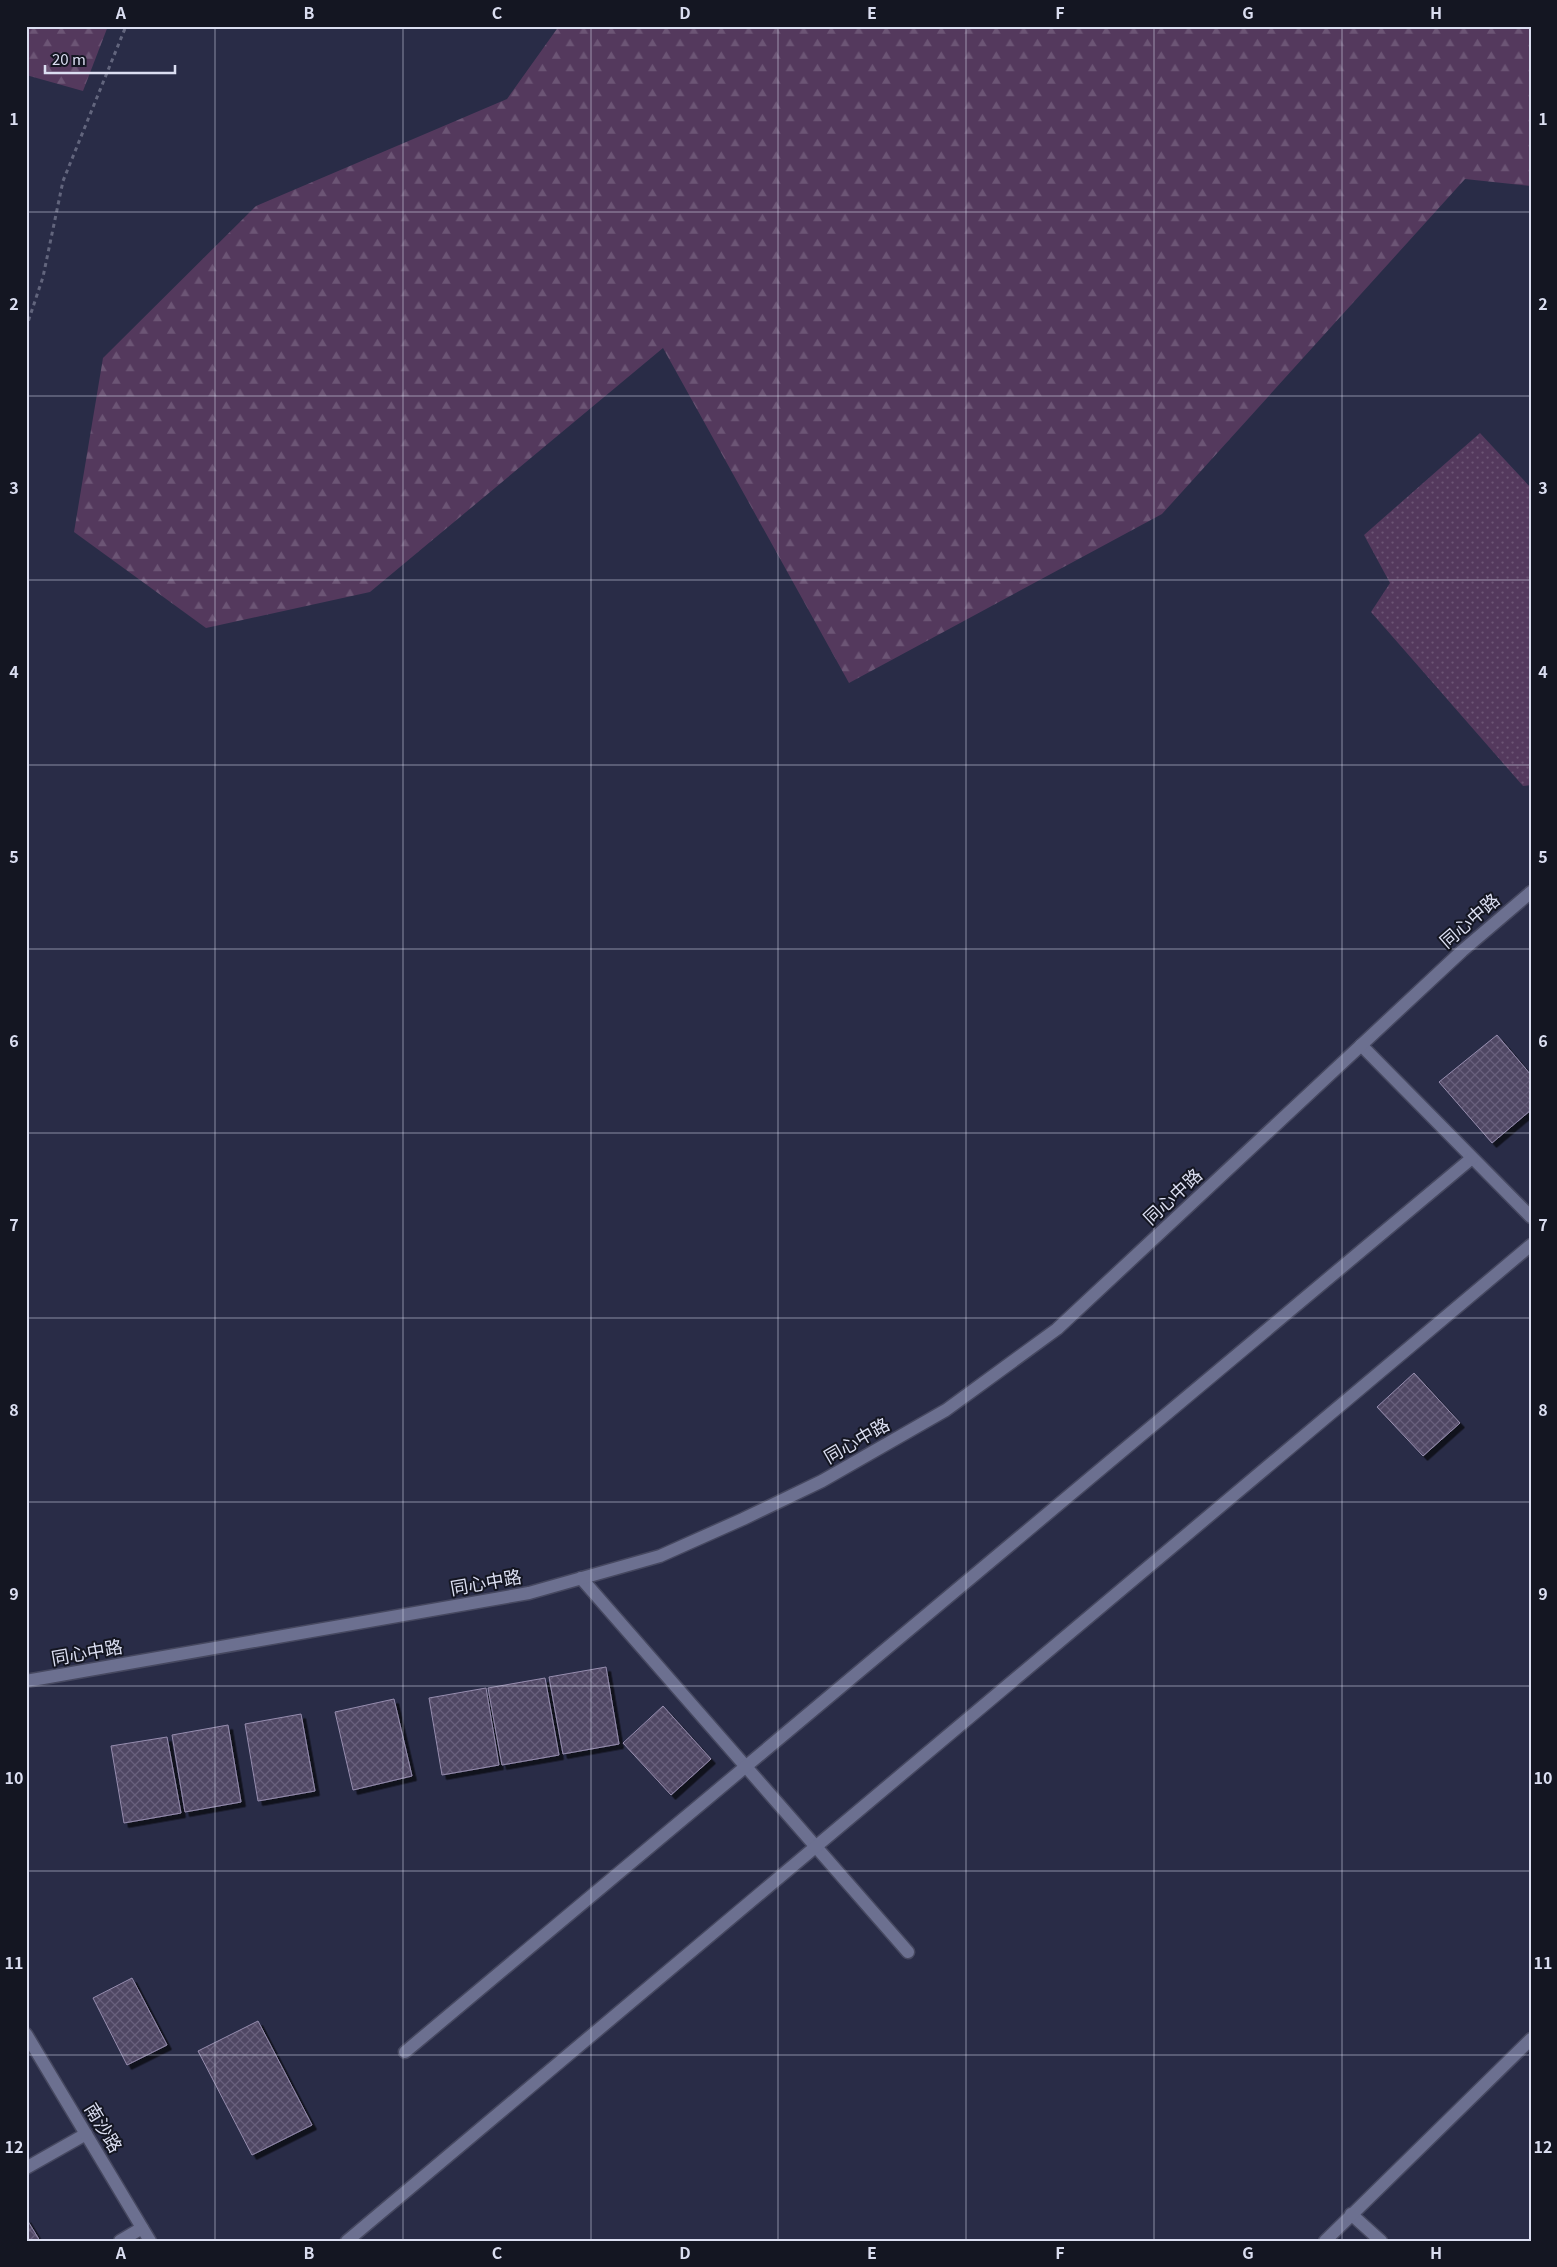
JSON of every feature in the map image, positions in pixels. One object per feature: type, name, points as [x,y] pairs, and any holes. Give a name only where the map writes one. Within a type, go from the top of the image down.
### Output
[{"type":"street","name":"同心中路","points":[[26,1681],[529,1594],[660,1556],[822,1481],[946,1410],[1057,1329],[1462,951],[1531,892]]},
{"type":"street","points":[[1361,1045],[1531,1217]]},
{"type":"street","points":[[405,2052],[1472,1158]]},
{"type":"street","points":[[348,2241],[1531,1245]]},
{"type":"street","points":[[581,1578],[908,1952]]},
{"type":"street","name":"南沙路","points":[[26,2034],[150,2241]]},
{"type":"street","points":[[1325,2241],[1531,2038]]},
{"type":"street","points":[[26,2168],[86,2134]]},
{"type":"street","points":[[1352,2214],[1381,2241]]},
{"type":"street","points":[[120,2241],[142,2228]]},
{"type":"path","points":[[26,328],[43,277],[63,180],[126,26]]},
{"type":"green space","points":[[26,26],[108,26],[83,91],[26,75]]},
{"type":"green space","points":[[559,26],[1531,26],[1531,186],[1465,179],[1162,514],[849,683],[663,348],[370,592],[206,628],[74,532],[103,358],[256,206],[507,99]]},
{"type":"green space","points":[[1480,433],[1531,488],[1531,785],[1523,786],[1371,612],[1390,583],[1364,535]]},
{"type":"building","points":[[1497,1035],[1531,1075],[1531,1110],[1492,1143],[1439,1082]]},
{"type":"building","points":[[1414,1373],[1460,1423],[1423,1456],[1377,1407]]},
{"type":"building","points":[[606,1667],[619,1744],[563,1754],[549,1677]]},
{"type":"building","points":[[545,1678],[559,1755],[502,1765],[488,1688]]},
{"type":"building","points":[[486,1688],[499,1765],[442,1775],[429,1698]]},
{"type":"building","points":[[394,1699],[412,1776],[353,1790],[335,1712]]},
{"type":"building","points":[[663,1706],[711,1759],[671,1795],[623,1743]]},
{"type":"building","points":[[301,1714],[315,1791],[258,1801],[245,1724]]},
{"type":"building","points":[[228,1725],[241,1802],[185,1812],[172,1735]]},
{"type":"building","points":[[167,1737],[181,1813],[124,1823],[111,1746]]},
{"type":"building","points":[[132,1978],[167,2045],[127,2065],[93,1998]]},
{"type":"building","points":[[258,2021],[312,2125],[252,2155],[198,2051]]},
{"type":"building","points":[[26,2218],[40,2241],[26,2241]]}]
